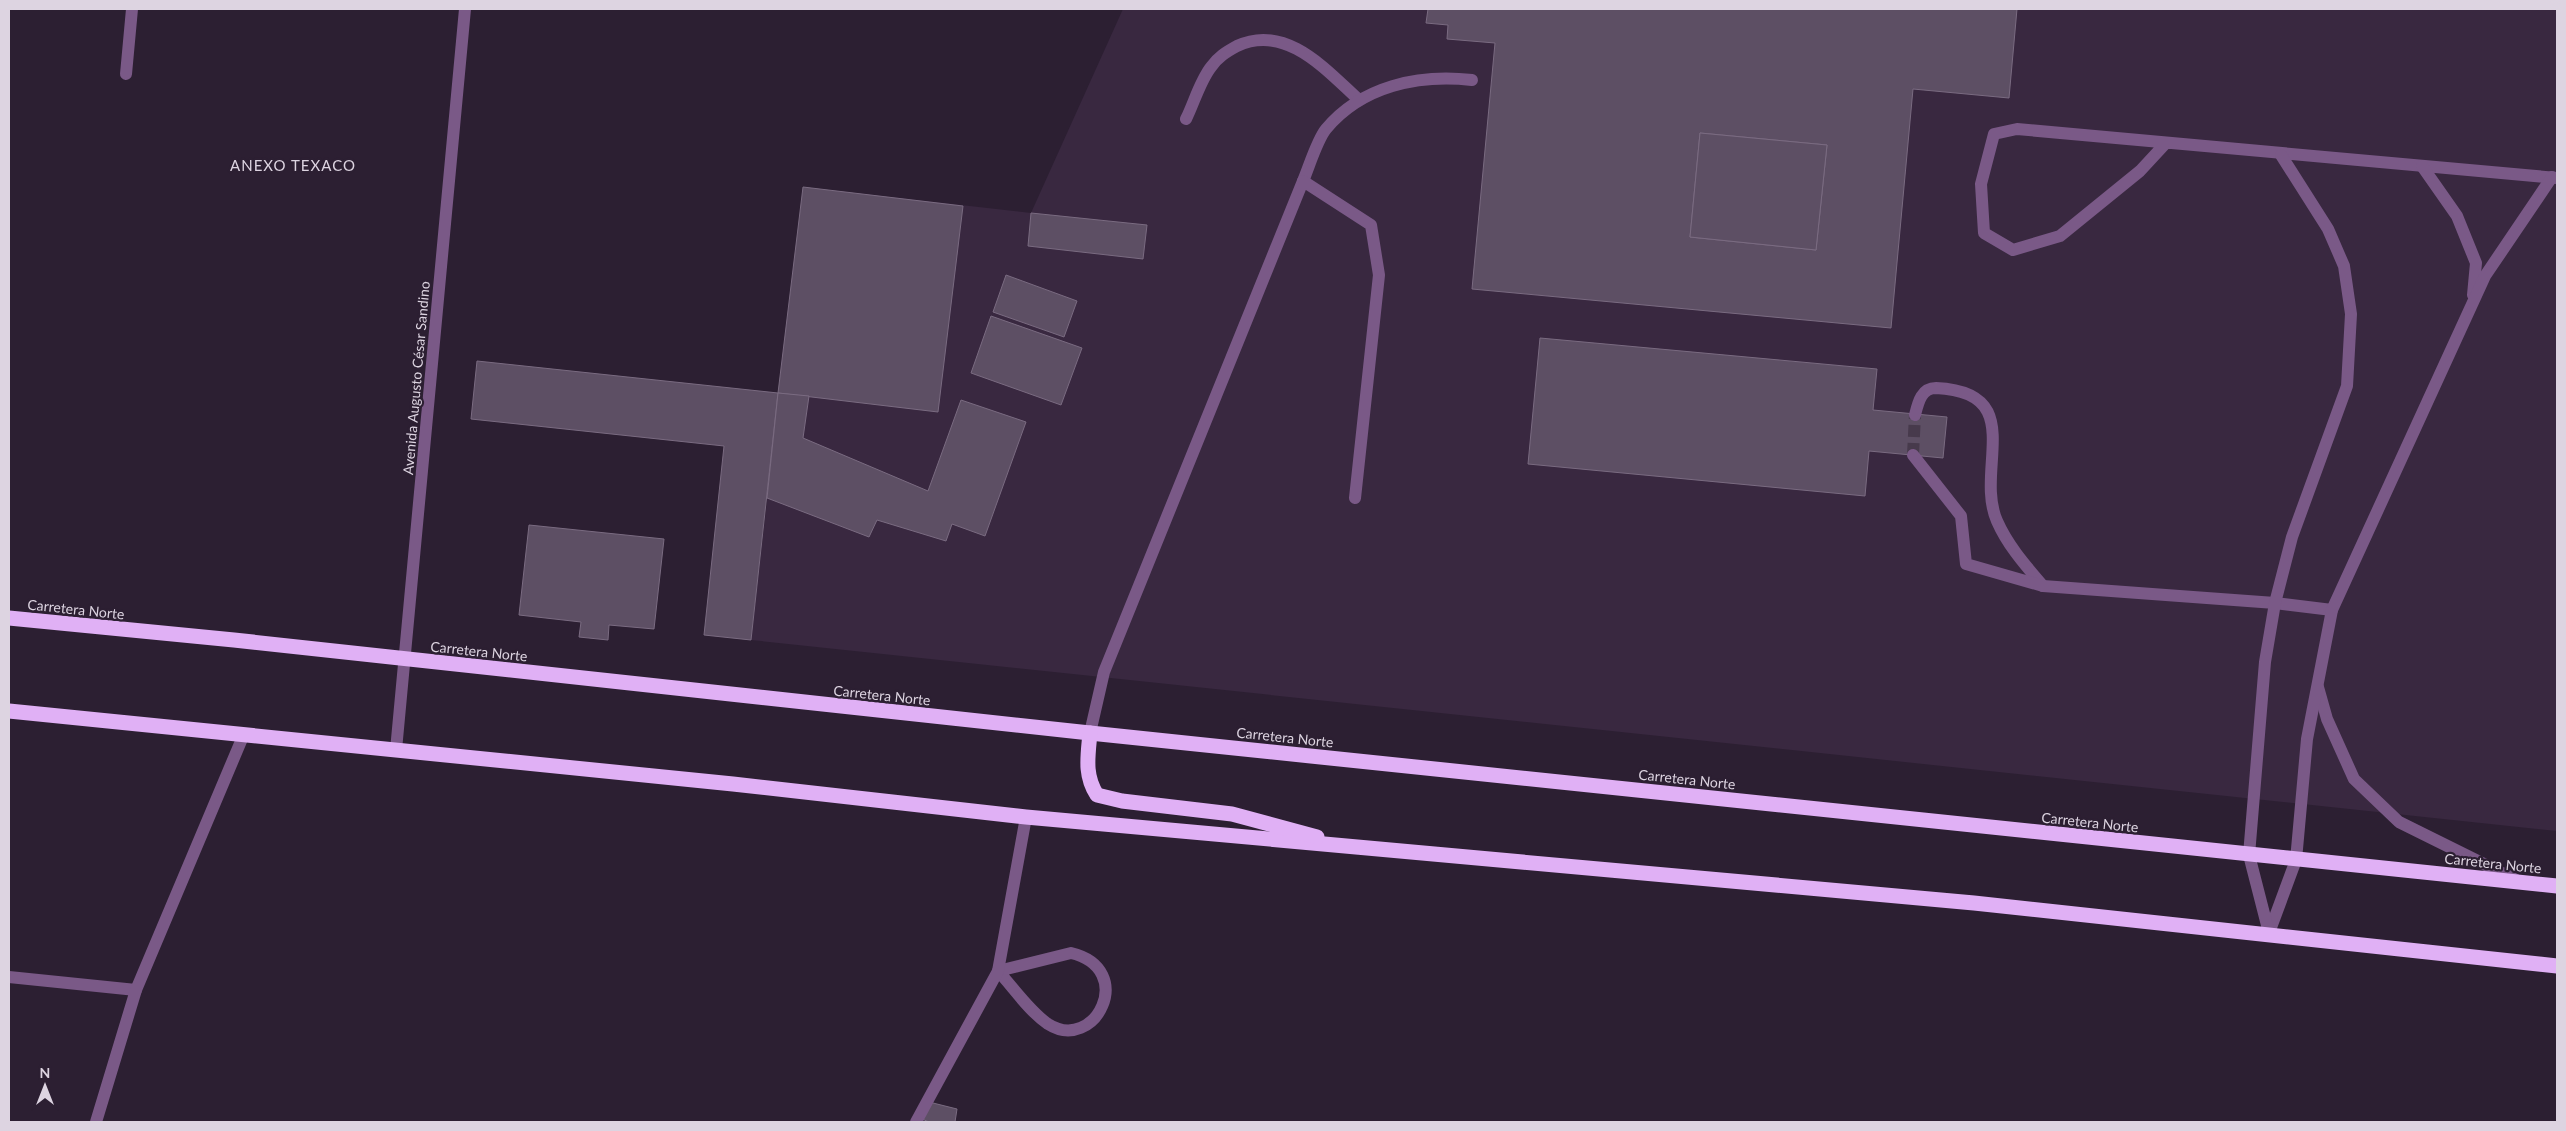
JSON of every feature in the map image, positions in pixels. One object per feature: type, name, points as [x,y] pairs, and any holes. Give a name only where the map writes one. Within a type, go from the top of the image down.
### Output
[{"type":"highway","name":"Carretera Norte","points":[[9,618],[2557,886]]},
{"type":"highway","points":[[9,711],[733,784],[1026,817],[1974,903],[2269,933],[2557,966]]},
{"type":"highway","points":[[1090,733],[1087,769],[1090,784],[1097,795],[1122,801],[1232,814],[1267,822],[1347,846]]},
{"type":"street","points":[[126,74],[132,9]]},
{"type":"street","name":"Avenida Augusto César Sandino","points":[[396,750],[465,9]]},
{"type":"street","points":[[1186,119],[1209,68],[1223,53],[1244,43],[1259,40],[1277,41],[1295,48],[1318,63],[1358,100]]},
{"type":"street","points":[[1090,733],[1104,672],[1325,130],[1358,100],[1406,81],[1444,77],[1472,80]]},
{"type":"street","points":[[2165,144],[2140,171],[2060,236],[2013,250],[1984,233],[1981,184],[1994,134],[2017,129],[2165,144],[2555,177]]},
{"type":"street","points":[[2269,933],[2249,855],[2265,662],[2274,603],[2292,537],[2347,386],[2350,314],[2344,266],[2328,229],[2281,154]]},
{"type":"street","points":[[2422,166],[2457,216],[2476,263],[2472,305]]},
{"type":"street","points":[[2269,933],[2296,860],[2307,739],[2332,610],[2485,276],[2555,177]]},
{"type":"street","points":[[1303,181],[1371,226],[1380,276],[1355,498]]},
{"type":"street","points":[[1914,415],[1920,396],[1931,388],[1948,389],[1974,396],[1984,405],[1991,417],[1993,441],[1991,494],[1996,520],[2014,552],[2043,586]]},
{"type":"street","points":[[1913,455],[1961,516],[1966,564],[2043,586],[2274,603],[2332,610]]},
{"type":"street","points":[[2318,685],[2328,719],[2354,779],[2398,822],[2518,881]]},
{"type":"street","points":[[96,1122],[136,990],[244,734]]},
{"type":"street","points":[[916,1122],[998,971],[1026,817]]},
{"type":"street","points":[[1071,954],[1082,956],[1100,970],[1105,980],[1104,1003],[1099,1013],[1087,1024],[1070,1030],[1059,1028],[1040,1017],[998,971],[1059,955],[1071,954]]},
{"type":"street","points":[[9,977],[136,990]]},
{"type":"shaded area","points":[[1123,9],[2557,9],[2557,831],[751,640],[803,187],[1031,213]]},
{"type":"building","points":[[1428,9],[2017,9],[2009,98],[1913,89],[1891,328],[1472,289],[1495,43],[1447,39],[1448,25],[1426,23]],"holes":[[[1700,133],[1827,145],[1816,250],[1690,237]]]},
{"type":"building","points":[[1700,133],[1827,145],[1816,250],[1690,237]]},
{"type":"building","points":[[803,187],[963,206],[938,412],[778,393]]},
{"type":"building","points":[[1031,213],[1147,225],[1143,259],[1028,246]]},
{"type":"building","points":[[1006,275],[1077,301],[1064,337],[993,312]]},
{"type":"building","points":[[991,316],[1082,348],[1061,405],[971,373]]},
{"type":"building","points":[[1540,338],[1877,369],[1873,410],[1947,417],[1943,458],[1869,451],[1865,496],[1528,464]]},
{"type":"building","points":[[477,361],[778,393],[751,640],[704,635],[724,446],[471,419]]},
{"type":"building","points":[[778,393],[809,396],[803,438],[928,491],[961,400],[1026,422],[985,536],[952,524],[946,541],[877,520],[869,537],[767,498]]},
{"type":"building","points":[[529,525],[664,539],[654,629],[609,625],[608,640],[579,637],[581,622],[519,615]]},
{"type":"building","points":[[929,1102],[957,1109],[955,1122],[929,1122],[922,1119]]},
{"type":"tunnel","points":[[1913,455],[1915,415]]},
{"type":"district","name":"ANEXO TEXACO","points":[[293,165]]}]
